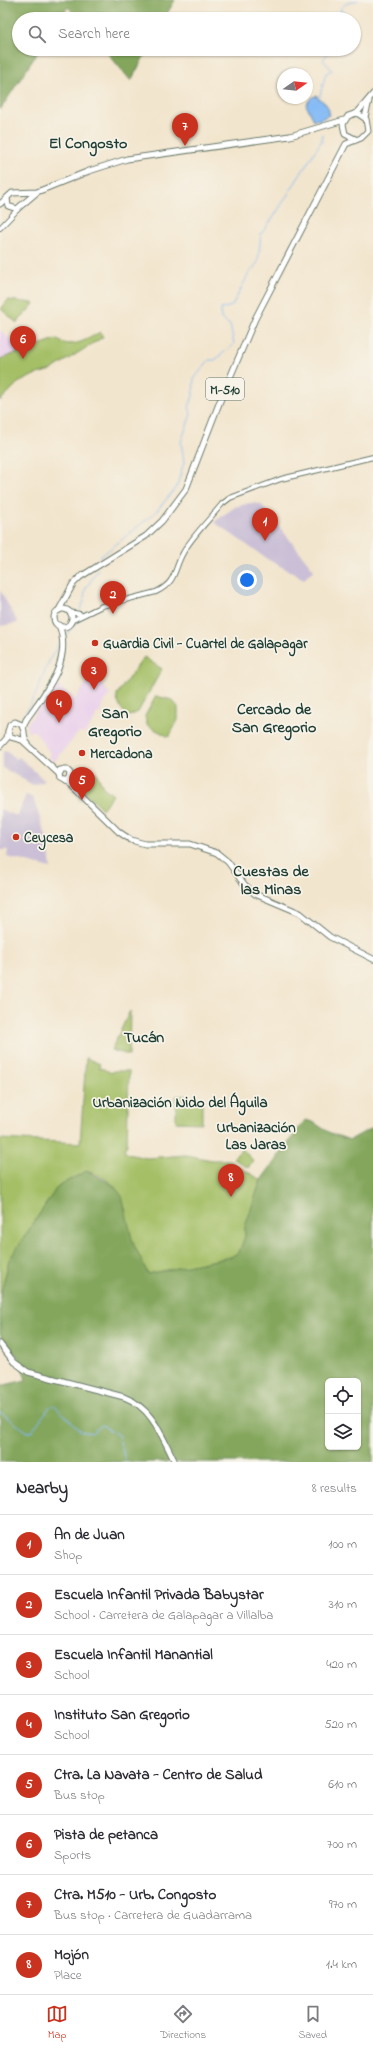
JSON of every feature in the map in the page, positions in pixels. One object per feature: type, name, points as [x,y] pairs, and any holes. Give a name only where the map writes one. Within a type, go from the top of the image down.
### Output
[{"type":"main road","points":[[357,113],[372,96]]},
{"type":"main road","points":[[365,117],[372,96]]},
{"type":"main road","points":[[0,206],[10,194],[37,192],[89,171],[127,159],[290,136],[327,126],[344,120],[351,114],[357,113],[365,117],[368,124],[368,131],[364,136],[346,144],[344,120]]},
{"type":"main road","points":[[327,126],[336,126],[355,139]]},
{"type":"main road","name":"M-510","points":[[59,610],[73,584],[87,571],[146,536],[162,521],[186,489],[220,401],[255,319],[346,144]]},
{"type":"main road","points":[[0,206],[15,209],[20,207],[37,192]]},
{"type":"main road","points":[[18,193],[23,199],[20,207]]},
{"type":"main road","points":[[7,198],[9,207]]},
{"type":"main road","points":[[62,636],[69,623],[66,599]]},
{"type":"main road","points":[[2,744],[10,725],[23,721],[29,716],[48,689],[59,668],[62,636],[59,625],[54,619],[59,610],[68,611]]},
{"type":"main road","points":[[59,625],[69,623]]},
{"type":"main road","points":[[29,716],[24,730],[24,739],[52,767],[60,772]]},
{"type":"main road","points":[[17,722],[24,730]]},
{"type":"main road","points":[[2,744],[16,738],[24,730]]},
{"type":"main road","points":[[8,732],[28,744]]},
{"type":"main road","points":[[60,772],[66,770],[69,772],[67,780]]},
{"type":"main road","points":[[60,772],[60,779],[67,780],[119,832],[131,840],[145,844],[190,844],[218,853],[228,862],[244,884],[255,894],[300,913],[330,937],[373,959]]},
{"type":"main road","points":[[0,1344],[14,1362],[28,1372],[124,1396],[137,1402],[152,1417],[175,1462]]},
{"type":"street","points":[[9,207],[12,215]]},
{"type":"street","points":[[0,228],[20,207]]},
{"type":"street","points":[[69,623],[82,614],[102,606],[156,592],[168,585],[174,576],[183,553],[222,504],[230,498],[281,479],[373,456]]},
{"type":"street","points":[[68,611],[82,614]]},
{"type":"shaded area","points":[[0,330],[20,349],[19,352],[0,359]]},
{"type":"shaded area","points":[[250,503],[261,504],[314,570],[304,579],[267,559],[214,522],[235,507]]},
{"type":"shaded area","points":[[0,590],[18,623],[0,626]]},
{"type":"shaded area","points":[[93,674],[100,680],[110,695],[106,699],[99,714],[96,714],[95,719],[85,733],[78,733],[54,762],[49,757],[50,753],[35,731],[27,732],[27,724],[55,684],[75,699]]},
{"type":"shaded area","points":[[6,750],[16,759],[19,757],[45,781],[33,785],[3,768],[3,751]]},
{"type":"shaded area","points":[[26,795],[33,798],[48,842],[51,868],[7,857],[8,850],[0,850],[0,809],[17,816]]},
{"type":"green space","points":[[0,0],[175,0],[168,12],[73,12],[68,7],[65,12],[12,12],[12,56],[35,56],[0,110]]},
{"type":"green space","points":[[110,56],[144,56],[131,81]]},
{"type":"green space","points":[[8,300],[34,304],[17,323],[1,309]]},
{"type":"green space","points":[[100,332],[103,337],[51,370],[34,375],[18,383],[0,401],[0,359],[56,339],[67,344],[78,343]]},
{"type":"green space","points":[[144,657],[162,669],[138,712],[129,716],[120,706],[117,700],[117,694]]},
{"type":"green space","points":[[156,696],[172,700],[178,707],[178,720],[169,737],[147,725],[145,716]]},
{"type":"green space","points":[[96,772],[103,787],[113,795],[102,809],[76,783],[80,777]]},
{"type":"green space","points":[[130,1011],[129,1055],[111,1050]]},
{"type":"green space","points":[[86,1058],[100,1064],[99,1067],[112,1073],[113,1071],[129,1071],[127,1145],[124,1149],[127,1154],[147,1158],[186,1155],[212,1160],[228,1160],[261,1180],[245,1227],[245,1237],[239,1252],[231,1257],[148,1274],[134,1247],[122,1199],[110,1183],[101,1176],[87,1171],[58,1186],[9,1260],[0,1298],[0,1139],[80,1143]]},
{"type":"green space","points":[[176,1096],[188,1096],[188,1102],[202,1103],[202,1123],[176,1122]]},
{"type":"green space","points":[[305,1120],[313,1122],[330,1133],[350,1140],[373,1127],[373,1462],[0,1462],[0,1386],[26,1380],[19,1358],[3,1342],[0,1334],[0,1298],[9,1260],[58,1186],[87,1171],[113,1185],[122,1196],[133,1243],[148,1274],[231,1257],[239,1252],[245,1237],[245,1227],[261,1180]]},
{"type":"green space","points":[[242,1149],[253,1160],[248,1168],[233,1158]]},
{"type":"water","points":[[317,95],[317,98],[324,102],[327,106],[329,115],[321,119],[314,120],[306,105],[313,104],[313,97]]},
{"type":"waterway","points":[[340,12],[344,5],[358,0]]},
{"type":"waterway","points":[[340,12],[344,12]]},
{"type":"waterway","points":[[319,99],[326,73],[332,70],[323,60],[326,56]]},
{"type":"waterway","points":[[320,122],[321,118]]},
{"type":"waterway","points":[[99,558],[156,512],[177,486],[184,462],[181,442],[191,414],[189,407],[193,396],[194,379],[209,360],[215,360],[234,344],[230,325],[221,319],[221,309],[232,306],[248,275],[258,262],[261,234],[273,218],[322,140],[322,134]]},
{"type":"waterway","points":[[80,610],[84,601],[85,590],[98,569]]},
{"type":"waterway","points":[[67,634],[78,620]]},
{"type":"waterway","points":[[24,715],[34,698],[49,661],[59,644]]},
{"type":"waterway","points":[[0,1412],[26,1431],[31,1432],[49,1408],[54,1405],[81,1431],[92,1433],[102,1425],[118,1435],[126,1462]]},
{"type":"place","name":"Ctra. M510 - Urb. Congosto","points":[[185,146]]},
{"type":"place","name":"Pista de petanca","points":[[23,359]]},
{"type":"place","name":"An de Juan","points":[[265,541]]},
{"type":"place","name":"Escuela Infantil Privada Babystar","points":[[113,614]]},
{"type":"place","name":"Guardia Civil - Cuartel de Galapagar","points":[[95,643]]},
{"type":"place","name":"Escuela Infantil Manantial","points":[[94,690]]},
{"type":"place","name":"Instituto San Gregorio","points":[[59,723]]},
{"type":"place","name":"Mercadona","points":[[82,753]]},
{"type":"place","name":"Ctra. La Navata - Centro de Salud","points":[[82,800]]},
{"type":"place","name":"Ceycesa","points":[[16,837]]},
{"type":"place","name":"Mojón","points":[[231,1197]]},
{"type":"district","name":"El Congosto","points":[[88,142]]},
{"type":"district","name":"Cercado de San Gregorio","points":[[274,717]]},
{"type":"district","name":"San Gregorio","points":[[115,721]]},
{"type":"district","name":"Cuestas de las Minas","points":[[271,879]]},
{"type":"district","name":"Tucán","points":[[144,1036]]},
{"type":"district","name":"Urbanización Nido del Águila","points":[[180,1102]]},
{"type":"district","name":"Urbanización Las Jaras","points":[[256,1136]]}]
